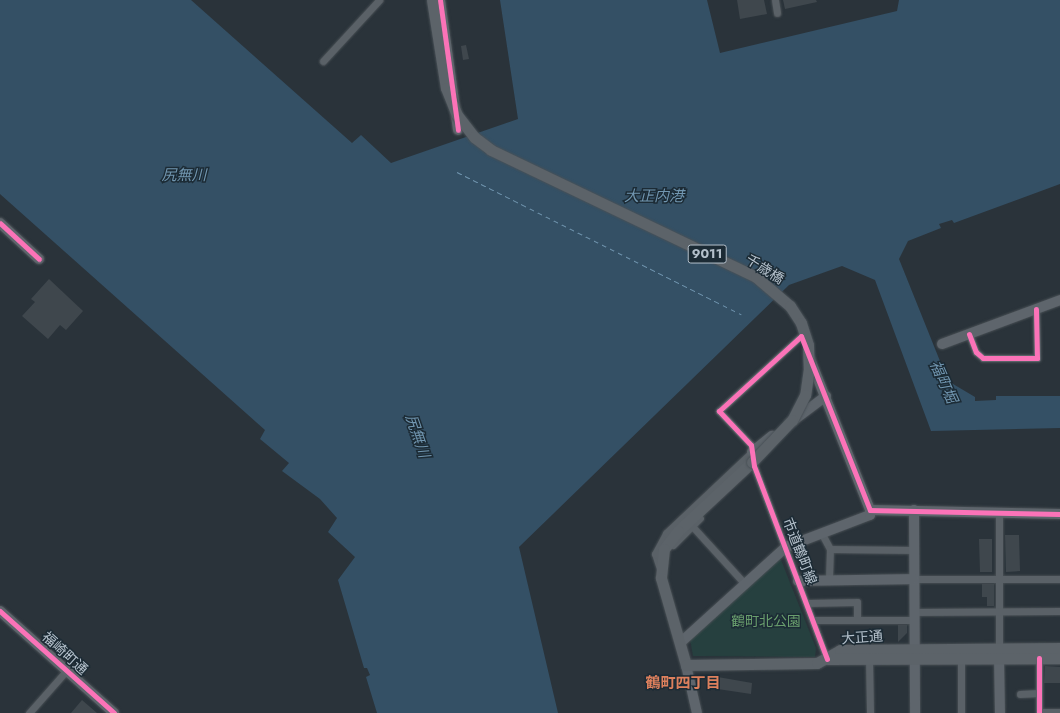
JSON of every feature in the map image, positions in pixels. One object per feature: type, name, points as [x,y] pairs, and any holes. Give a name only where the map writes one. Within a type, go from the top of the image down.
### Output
[{"type":"main road","name":"千歳橋","points":[[432,0],[446,88],[457,114],[474,137],[491,150],[756,278],[785,300],[801,323],[810,356],[808,381],[802,402],[792,420],[773,443],[678,531],[669,547]]},
{"type":"main road","points":[[669,547],[660,570],[686,665],[817,663],[827,659]]},
{"type":"main road","name":"大正通","points":[[827,659],[840,650],[961,658],[1060,648]]},
{"type":"main road","name":"大正通","points":[[827,659],[870,658],[915,654],[999,653],[1039,658],[1060,658]]},
{"type":"street","points":[[323,61],[379,0]]},
{"type":"street","points":[[440,0],[458,130]]},
{"type":"street","points":[[775,0],[777,13]]},
{"type":"street","points":[[0,223],[39,259]]},
{"type":"street","points":[[942,344],[1060,300]]},
{"type":"street","points":[[969,334],[976,352],[984,358],[1037,358],[1036,309]]},
{"type":"street","points":[[680,644],[786,548],[870,515],[870,510],[801,336],[719,411],[751,445],[752,452]]},
{"type":"street","points":[[660,570],[655,554],[666,533],[752,452],[826,396]]},
{"type":"street","name":"市道鶴町線","points":[[752,452],[754,466],[814,620],[827,659]]},
{"type":"street","points":[[669,547],[754,466]]},
{"type":"street","points":[[870,510],[1060,514]]},
{"type":"street","points":[[914,510],[915,713]]},
{"type":"street","points":[[999,512],[1000,713]]},
{"type":"street","points":[[692,526],[745,584]]},
{"type":"street","points":[[822,534],[830,549],[830,580]]},
{"type":"street","points":[[830,549],[914,550]]},
{"type":"street","points":[[798,581],[1060,579]]},
{"type":"street","points":[[807,603],[857,602],[857,620]]},
{"type":"street","points":[[814,620],[857,620],[1000,611],[1060,610]]},
{"type":"street","name":"福崎町通","points":[[0,611],[114,713]]},
{"type":"street","points":[[870,658],[870,713]]},
{"type":"street","points":[[961,658],[961,713]]},
{"type":"street","points":[[1039,658],[1039,713],[1060,712]]},
{"type":"street","points":[[686,665],[697,713]]},
{"type":"street","points":[[29,713],[66,670]]},
{"type":"street","points":[[1020,694],[1039,693]]},
{"type":"green space","name":"鶴町北公園","points":[[778,559],[781,560],[816,648],[815,657],[693,656],[690,639]]},
{"type":"water","points":[[0,0],[191,0],[352,143],[361,135],[391,163],[518,119],[500,0],[707,0],[720,53],[897,11],[899,0],[1060,0],[1060,184],[954,223],[952,220],[939,224],[941,228],[908,241],[899,259],[948,381],[975,397],[975,401],[996,400],[996,396],[1060,396],[1060,428],[931,431],[875,280],[842,266],[789,285],[519,547],[558,713],[377,713],[366,677],[370,675],[367,668],[364,668],[338,580],[355,557],[328,532],[337,518],[320,499],[282,471],[289,463],[260,439],[265,430],[0,194]]},
{"type":"building","points":[[737,0],[764,0],[767,14],[740,19]]},
{"type":"building","points":[[783,0],[816,0],[817,2],[785,9]]},
{"type":"building","points":[[466,45],[469,59],[463,60],[461,46]]},
{"type":"building","points":[[49,279],[83,311],[66,330],[60,325],[48,339],[22,316],[35,302],[31,299]]},
{"type":"building","points":[[1005,535],[1019,535],[1020,571],[1006,572]]},
{"type":"building","points":[[979,539],[992,539],[992,572],[980,572]]},
{"type":"building","points":[[982,584],[994,584],[994,606],[987,606],[987,597],[982,597]]},
{"type":"building","points":[[898,625],[907,625],[907,633],[898,642]]},
{"type":"building","points":[[1045,666],[1060,667],[1060,683],[1044,683]]},
{"type":"building","points":[[712,676],[752,683],[751,694],[711,688]]},
{"type":"building","points":[[82,700],[97,713],[71,713]]},
{"type":"ferry route","points":[[457,172],[741,314]]},
{"type":"cycle path","points":[[440,0],[458,130]]},
{"type":"cycle path","points":[[0,223],[39,259]]},
{"type":"cycle path","points":[[969,334],[976,352],[983,358],[1037,358],[1036,309]]},
{"type":"cycle path","points":[[827,659],[754,466],[751,445],[719,411],[801,336],[870,510],[1060,514]]},
{"type":"cycle path","points":[[0,611],[114,713]]},
{"type":"cycle path","points":[[1039,658],[1039,713]]},
{"type":"district","name":"鶴町四丁目","points":[[683,684]]},
{"type":"water label","name":"尻無川","points":[[184,176]]},
{"type":"water label","name":"大正内港","points":[[654,197]]},
{"type":"water label","name":"福町堀","points":[[943,382]]},
{"type":"water label","name":"尻無川","points":[[417,436]]}]
